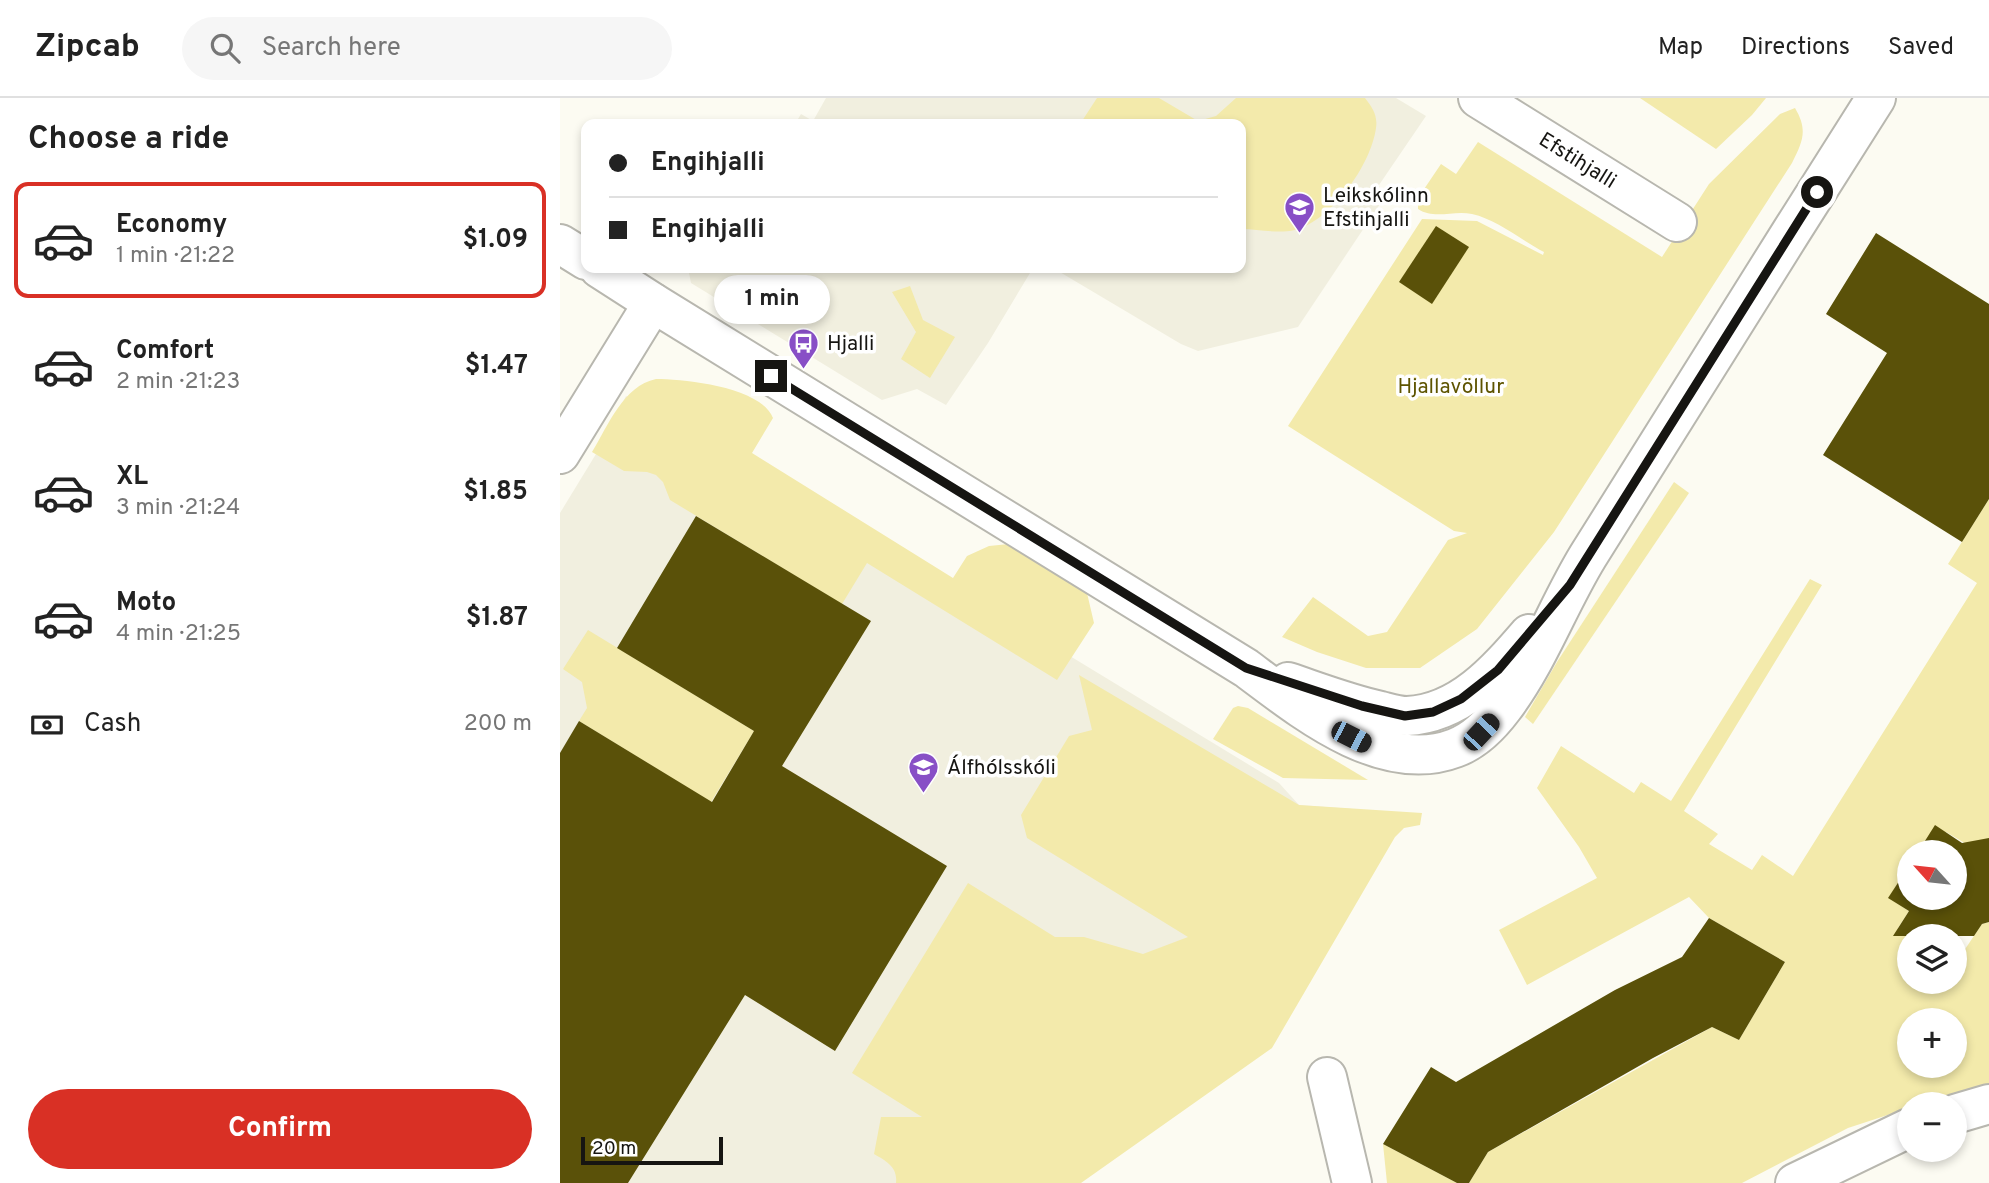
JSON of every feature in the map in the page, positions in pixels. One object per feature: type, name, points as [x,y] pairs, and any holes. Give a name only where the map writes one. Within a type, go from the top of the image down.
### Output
[{"type":"street","name":"Efstihjalli","points":[[1478,98],[1677,222]]},
{"type":"street","points":[[607,273],[1246,668],[1297,706],[1366,745],[1397,753],[1427,754],[1455,748],[1481,732],[1502,709],[1525,676],[1570,585],[1876,98]]},
{"type":"street","points":[[560,244],[581,257]]},
{"type":"street","points":[[560,454],[653,303]]},
{"type":"street","points":[[1327,1077],[1352,1183]]},
{"type":"street","points":[[1967,1110],[1989,1104]]},
{"type":"street","points":[[1796,1183],[1897,1134]]},
{"type":"shaded area","name":"Leikskólinn Efstihjalli","points":[[826,98],[1396,98],[1426,116],[1379,185],[1382,201],[1298,327],[1198,351],[1181,344],[1061,273],[1246,273],[1246,119],[814,119]]},
{"type":"shaded area","points":[[689,273],[1030,273],[988,343],[946,405],[917,389],[882,400],[691,283]]},
{"type":"shaded area","name":"Álfhólsskóli","points":[[626,396],[1009,619],[1279,783],[1299,805],[1353,809],[1025,1183],[560,1183],[560,513],[596,454]]},
{"type":"green space","points":[[1097,98],[1159,98],[1195,119],[1083,119]]},
{"type":"green space","points":[[1236,98],[1365,98],[1375,115],[1376,128],[1373,143],[1348,189],[1323,215],[1309,224],[1295,230],[1246,229],[1246,119],[1205,119],[1216,116]]},
{"type":"green space","points":[[1640,98],[1766,98],[1716,149]]},
{"type":"green space","name":"Hjallavöllur","points":[[1795,108],[1803,129],[1792,163],[1554,532],[1477,629],[1420,668],[1366,668],[1282,637],[1313,597],[1368,636],[1387,632],[1448,540],[1467,533],[1454,531],[1288,426],[1422,219],[1477,221],[1543,255],[1544,252],[1481,216],[1465,213],[1431,214],[1418,209],[1418,198],[1441,164],[1456,174],[1478,142],[1662,257],[1709,184],[1780,114]]},
{"type":"green space","points":[[910,286],[923,320],[955,337],[930,378],[901,359],[916,332],[892,292]]},
{"type":"green space","points":[[656,379],[721,387],[754,399],[766,407],[773,418],[752,453],[953,578],[967,556],[989,546],[1009,544],[1087,593],[1094,623],[1057,680],[867,563],[842,604],[670,500],[663,482],[656,475],[624,471],[592,452],[625,398],[644,383]]},
{"type":"green space","points":[[1674,482],[1689,493],[1533,724],[1525,717],[1557,662]]},
{"type":"green space","points":[[1989,499],[1989,840],[1968,845],[1967,840],[1960,840],[1946,832],[1940,840],[1897,840],[1897,885],[1889,898],[1897,903],[1897,910],[1909,911],[1901,924],[1897,924],[1897,994],[1967,994],[1967,946],[1982,924],[1989,922],[1989,1087],[1967,1092],[1897,1092],[1897,1112],[1848,1128],[1742,1183],[1469,1183],[1488,1152],[1712,1027],[1739,1040],[1785,962],[1709,918],[1689,897],[1527,985],[1499,930],[1597,878],[1579,847],[1537,788],[1561,746],[1634,793],[1641,782],[1671,801],[1810,579],[1822,585],[1684,811],[1718,834],[1709,844],[1752,870],[1762,855],[1793,876],[1977,583],[1948,564]]},
{"type":"green space","points":[[588,630],[754,731],[711,802],[579,721],[587,708],[582,682],[563,669]]},
{"type":"green space","points":[[1079,675],[1299,805],[1422,813],[1420,825],[1404,828],[1395,837],[1272,1048],[1081,1183],[896,1183],[893,1169],[874,1154],[881,1117],[922,1117],[852,1073],[968,883],[1055,937],[1084,937],[1143,954],[1188,937],[1027,838],[1021,815],[1069,736],[1092,730]]},
{"type":"green space","points":[[1233,708],[1248,708],[1368,780],[1283,778],[1213,739]]},
{"type":"green space","points":[[1383,1144],[1457,1183],[1387,1183]]},
{"type":"building","points":[[1436,226],[1469,247],[1432,304],[1399,282]]},
{"type":"building","points":[[1876,233],[1989,304],[1989,499],[1962,542],[1823,455],[1887,353],[1826,314]]},
{"type":"building","points":[[696,516],[871,621],[782,766],[947,866],[835,1051],[745,995],[628,1183],[560,1183],[560,753],[579,721],[712,802],[754,731],[617,648]]},
{"type":"building","points":[[1935,825],[1958,840],[1926,840]]},
{"type":"building","points":[[1989,838],[1989,922],[1982,924],[1974,936],[1967,936],[1967,924],[1901,924],[1909,911],[1967,910],[1967,842]]},
{"type":"building","points":[[1897,884],[1897,904],[1888,898]]},
{"type":"building","points":[[1709,918],[1785,962],[1739,1040],[1712,1027],[1653,1058],[1488,1152],[1469,1183],[1457,1183],[1383,1144],[1431,1067],[1456,1082],[1615,990],[1682,957]]},
{"type":"place","name":"Leikskólinn Efstihjalli","points":[[1300,234]]},
{"type":"place","name":"Hjalli","points":[[804,370]]},
{"type":"place","name":"Álfhólsskóli","points":[[924,794]]},
{"type":"route","points":[[771,376],[1246,668],[1362,706],[1405,716],[1433,712],[1461,699],[1498,670],[1570,585],[1817,192]]}]
